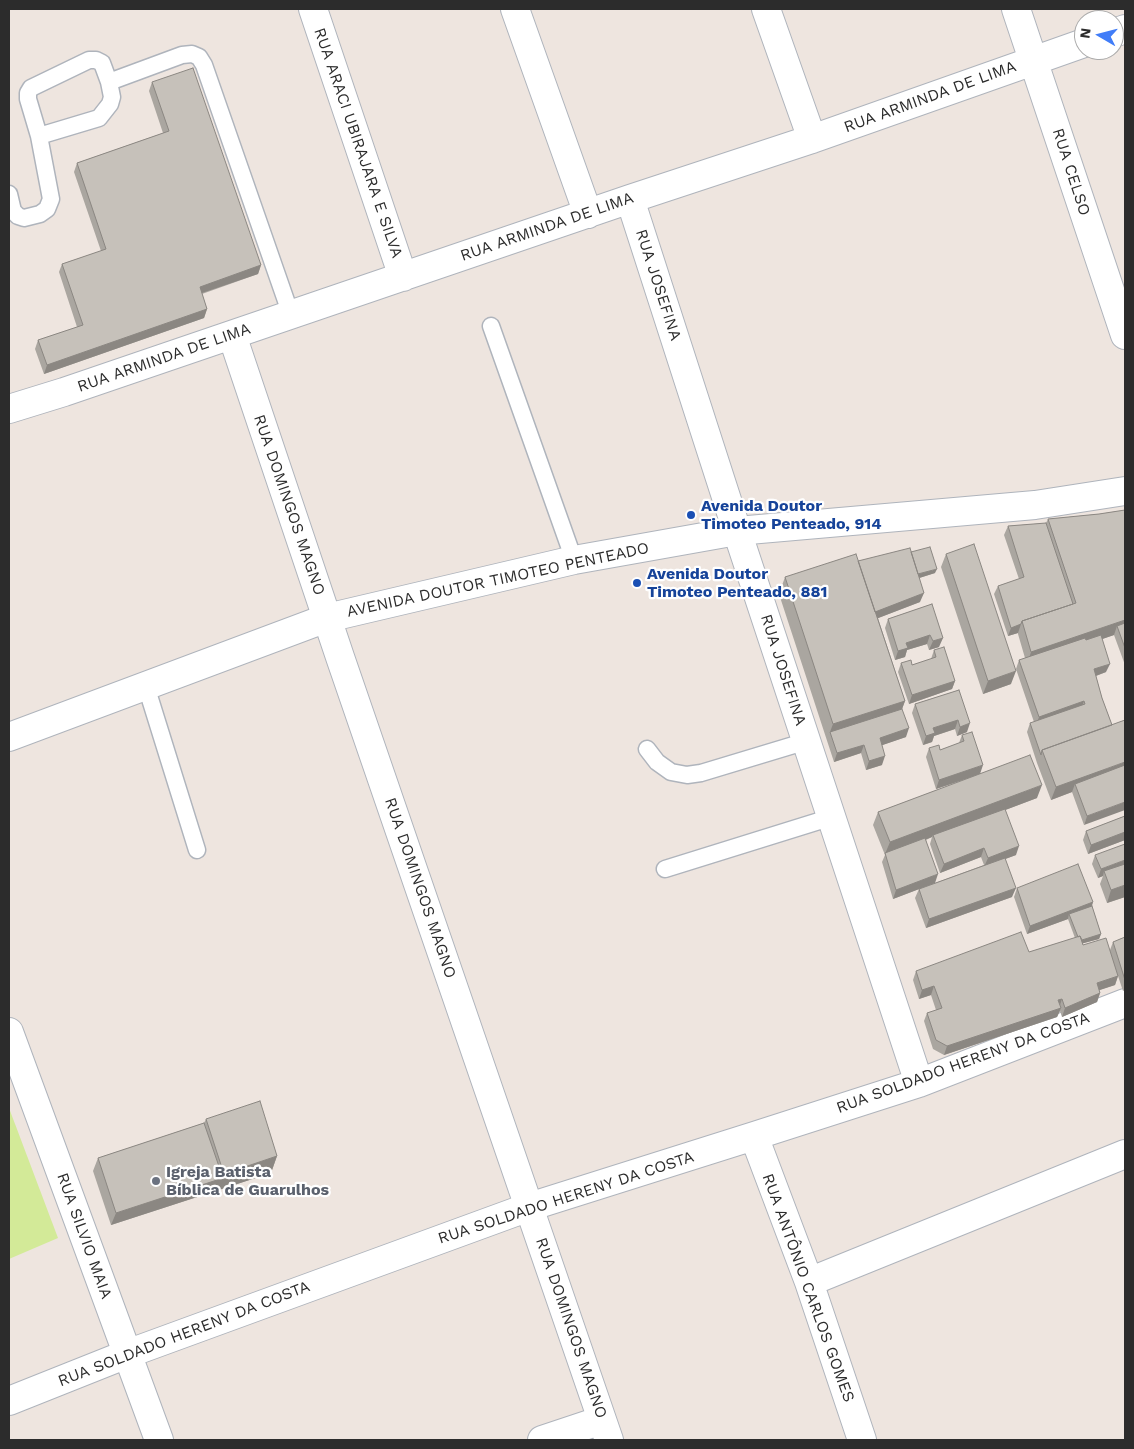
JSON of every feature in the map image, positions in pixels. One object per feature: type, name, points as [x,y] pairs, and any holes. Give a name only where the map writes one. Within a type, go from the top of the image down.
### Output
[{"type":"street","name":"RUA ARACI UBIRAJARA E SILVA","points":[[313,9],[403,277]]},
{"type":"street","points":[[516,9],[588,214]]},
{"type":"street","points":[[766,9],[812,139]]},
{"type":"street","name":"RUA CELSO","points":[[1016,9],[1125,335]]},
{"type":"street","name":"RUA ARMINDA DE LIMA","points":[[9,409],[232,336],[630,199],[812,139],[1074,46]]},
{"type":"street","name":"RUA JOSEFINA","points":[[630,199],[919,1083]]},
{"type":"street","name":"RUA DOMINGOS MAGNO","points":[[232,336],[606,1430]]},
{"type":"street","name":"AVENIDA DOUTOR TIMOTEO PENTEADO","points":[[9,737],[327,618],[574,560],[737,531],[1035,505],[1125,491]]},
{"type":"street","name":"RUA SOLDADO HERENY DA COSTA","points":[[9,1401],[127,1354],[529,1207],[919,1083],[1125,1003]]},
{"type":"street","name":"RUA SILVIO MAIA","points":[[9,1032],[159,1440]]},
{"type":"street","name":"RUA ANTÔNIO CARLOS GOMES","points":[[754,1136],[809,1282],[862,1440]]},
{"type":"street","points":[[809,1282],[1125,1154]]},
{"type":"street","points":[[542,1440],[606,1430]]},
{"type":"lane","points":[[109,82],[182,55],[192,54],[199,57],[204,65],[291,315]]},
{"type":"lane","points":[[9,194],[13,211],[18,216],[24,218],[40,214],[47,209],[51,199],[40,136],[28,99],[28,93],[31,88],[89,60],[96,60],[102,63],[112,97],[110,104],[99,118],[40,136]]},
{"type":"lane","points":[[491,326],[574,560]]},
{"type":"lane","points":[[146,686],[197,850]]},
{"type":"lane","points":[[647,749],[657,762],[671,772],[687,775],[701,773],[807,740]]},
{"type":"lane","points":[[665,869],[832,817]]},
{"type":"green space","points":[[9,1108],[58,1238],[9,1259]]},
{"type":"building","points":[[193,68],[261,265],[200,287],[207,309],[47,365],[38,340],[83,325],[62,264],[106,249],[77,163],[169,131],[152,82]]},
{"type":"building","points":[[1125,510],[1125,620],[1031,652],[1022,621],[1076,603],[1048,519]]},
{"type":"building","points":[[1046,523],[1073,604],[1022,621],[1021,624],[1011,628],[998,586],[1024,577],[1008,526]]},
{"type":"building","points":[[974,544],[1016,671],[988,681],[946,554]]},
{"type":"building","points":[[930,547],[937,569],[918,574],[911,552]]},
{"type":"building","points":[[910,548],[924,593],[875,612],[858,561]]},
{"type":"building","points":[[856,554],[905,701],[833,724],[785,577]]},
{"type":"building","points":[[932,604],[943,638],[933,641],[930,635],[906,643],[908,648],[898,651],[888,619]]},
{"type":"building","points":[[1125,623],[1125,648],[1117,626]]},
{"type":"building","points":[[1101,635],[1110,664],[1094,669],[1112,725],[1042,750],[1041,755],[1030,723],[1085,704],[1084,701],[1039,717],[1019,660],[1085,638],[1086,640]]},
{"type":"building","points":[[944,647],[955,681],[912,695],[901,663],[911,660],[912,665],[936,657],[934,650]]},
{"type":"building","points":[[959,690],[970,723],[960,727],[958,720],[933,728],[935,733],[926,736],[915,704]]},
{"type":"building","points":[[902,709],[909,728],[880,738],[885,756],[869,761],[864,745],[837,753],[830,732]]},
{"type":"building","points":[[1125,720],[1125,762],[1056,787],[1042,750]]},
{"type":"building","points":[[972,732],[983,765],[939,780],[929,748],[939,745],[940,750],[964,741],[962,735]]},
{"type":"building","points":[[1030,755],[1042,785],[890,842],[878,812]]},
{"type":"building","points":[[1125,765],[1125,802],[1087,816],[1075,784]]},
{"type":"building","points":[[1005,809],[1019,846],[988,858],[984,848],[944,864],[933,835]]},
{"type":"building","points":[[1125,816],[1125,832],[1091,845],[1086,831]]},
{"type":"building","points":[[925,838],[938,874],[896,890],[885,853]]},
{"type":"building","points":[[1125,844],[1125,860],[1101,869],[1095,855]]},
{"type":"building","points":[[1005,858],[1016,888],[929,919],[919,889]]},
{"type":"building","points":[[1078,864],[1093,902],[1030,926],[1017,888]]},
{"type":"building","points":[[1125,864],[1125,885],[1111,890],[1104,871]]},
{"type":"building","points":[[1092,906],[1101,934],[1082,940],[1080,936],[1078,937],[1069,914]]},
{"type":"building","points":[[1021,932],[1029,952],[1080,936],[1083,945],[1106,938],[1118,976],[1097,983],[1100,993],[1065,1008],[1062,999],[1058,1000],[1061,1008],[947,1046],[936,1040],[927,1013],[942,1008],[934,986],[922,990],[916,971]]},
{"type":"building","points":[[1125,937],[1125,980],[1113,942]]},
{"type":"building","points":[[260,1101],[277,1156],[224,1174],[206,1119]]},
{"type":"building","name":"Igreja Batista Bíblica de Guarulhos","points":[[204,1123],[223,1178],[116,1213],[98,1158]]},
{"type":"place","name":"Avenida Doutor Timoteo Penteado, 914","points":[[691,515]]},
{"type":"place","name":"Avenida Doutor Timoteo Penteado, 881","points":[[637,583]]},
{"type":"place","name":"Igreja Batista Bíblica de Guarulhos","points":[[156,1181]]}]
